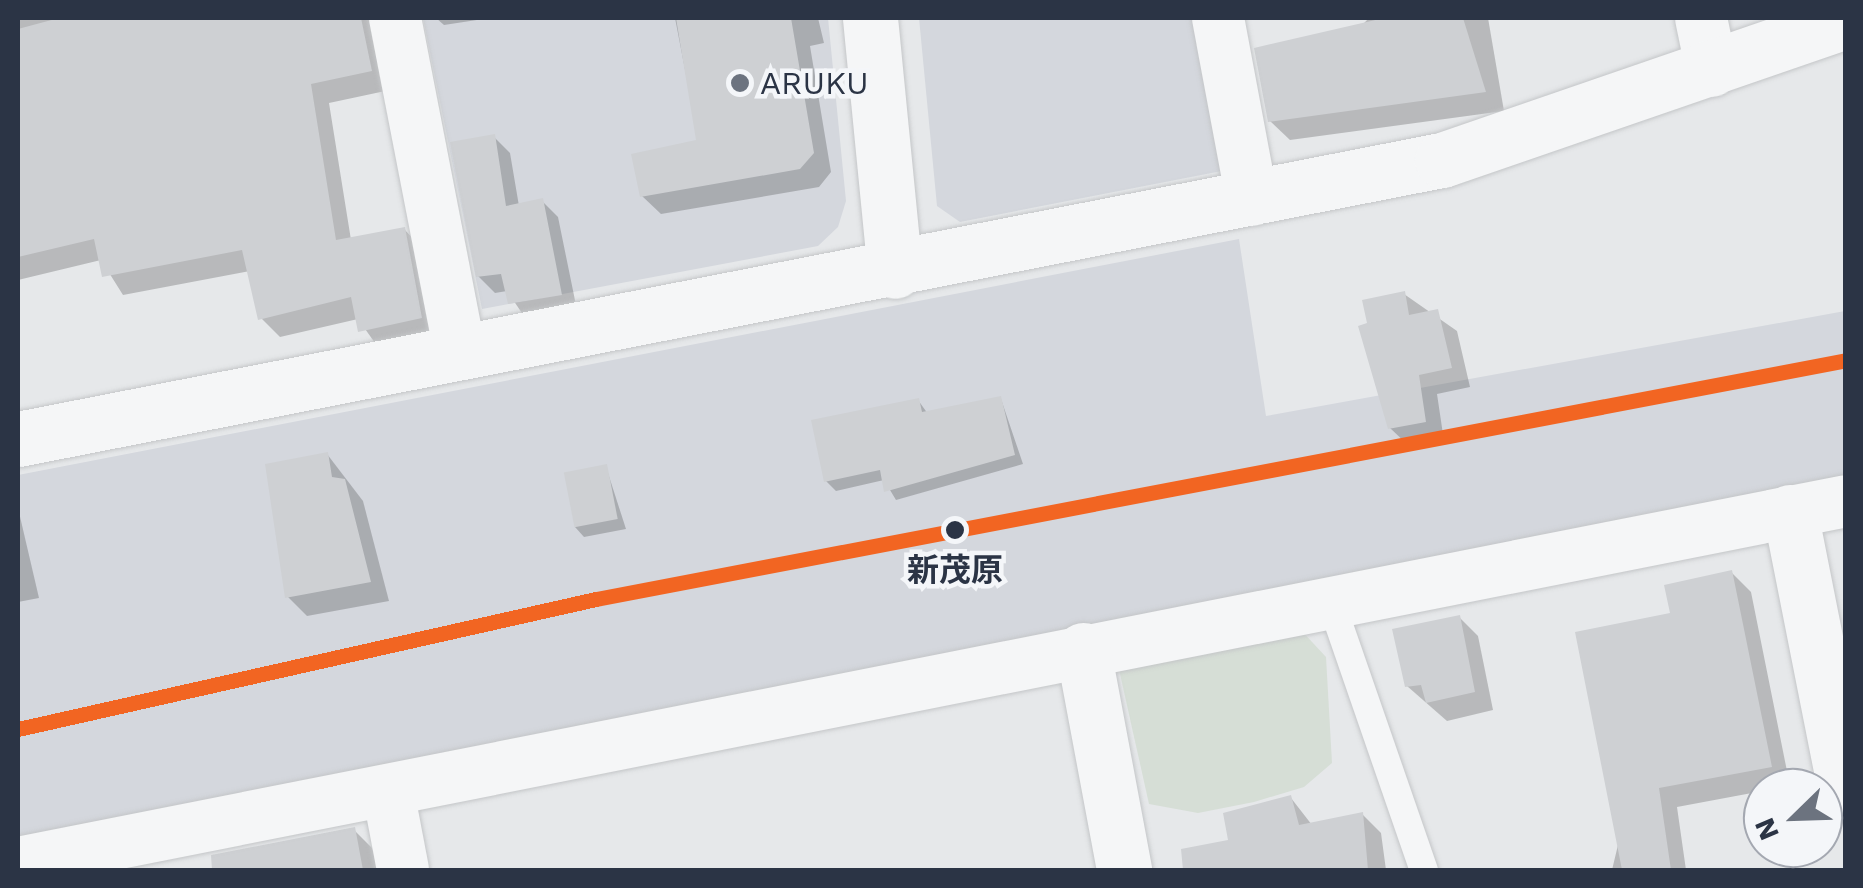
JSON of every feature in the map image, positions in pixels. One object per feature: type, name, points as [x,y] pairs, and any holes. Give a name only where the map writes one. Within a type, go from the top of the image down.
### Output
[{"type":"street","points":[[396,18],[460,350]]},
{"type":"street","points":[[870,18],[895,271]]},
{"type":"street","points":[[1218,18],[1252,200]]},
{"type":"street","points":[[1701,18],[1712,71]]},
{"type":"street","points":[[18,439],[460,350],[895,271],[1442,160],[1712,71],[1846,21]]},
{"type":"street","points":[[18,864],[1846,501]]},
{"type":"street","points":[[1790,512],[1838,716],[1846,795]]},
{"type":"street","points":[[1083,650],[1124,870]]},
{"type":"street","points":[[388,791],[403,870]]},
{"type":"lane","points":[[1331,602],[1424,870]]},
{"type":"shaded area","points":[[423,18],[828,18],[846,201],[838,227],[818,246],[482,309]]},
{"type":"shaded area","points":[[919,18],[1203,18],[1232,169],[960,222],[937,206]]},
{"type":"shaded area","points":[[1239,239],[1266,416],[1845,311],[1845,478],[18,841],[18,475]]},
{"type":"shaded area","points":[[1300,629],[1326,657],[1332,763],[1304,787],[1254,802],[1198,813],[1149,804],[1118,665]]},
{"type":"building","points":[[59,18],[361,18],[372,71],[311,84],[336,240],[405,227],[422,318],[358,332],[351,297],[258,320],[242,250],[102,277],[94,239],[18,257],[18,29]]},
{"type":"building","points":[[676,18],[791,18],[814,153],[800,169],[640,197],[631,154],[696,140]]},
{"type":"building","points":[[1384,18],[1463,18],[1486,92],[1268,122],[1254,48]]},
{"type":"building","points":[[495,134],[506,206],[543,198],[562,295],[508,304],[501,274],[476,277],[450,142]]},
{"type":"building","points":[[1405,291],[1409,315],[1438,309],[1452,368],[1419,375],[1426,422],[1388,429],[1358,326],[1367,323],[1362,300]]},
{"type":"building","points":[[1001,396],[1015,455],[884,492],[880,470],[824,482],[811,420],[919,398],[922,412]]},
{"type":"building","points":[[328,452],[332,477],[345,479],[371,582],[285,598],[265,464]]},
{"type":"building","points":[[607,464],[618,519],[574,527],[564,472]]},
{"type":"building","points":[[1732,570],[1772,767],[1743,768],[1743,772],[1659,788],[1671,870],[1622,870],[1575,632],[1670,613],[1664,585]]},
{"type":"building","points":[[1460,615],[1475,692],[1426,703],[1421,685],[1405,687],[1392,629]]},
{"type":"building","points":[[1291,795],[1299,825],[1363,812],[1368,870],[1183,870],[1181,849],[1228,840],[1223,813]]},
{"type":"building","points":[[355,827],[363,870],[212,870],[211,855]]},
{"type":"transit line","points":[[18,729],[596,599],[1846,360]]},
{"type":"place","name":"ARUKU","points":[[740,83]]},
{"type":"place","name":"新茂原","points":[[955,530]]}]
